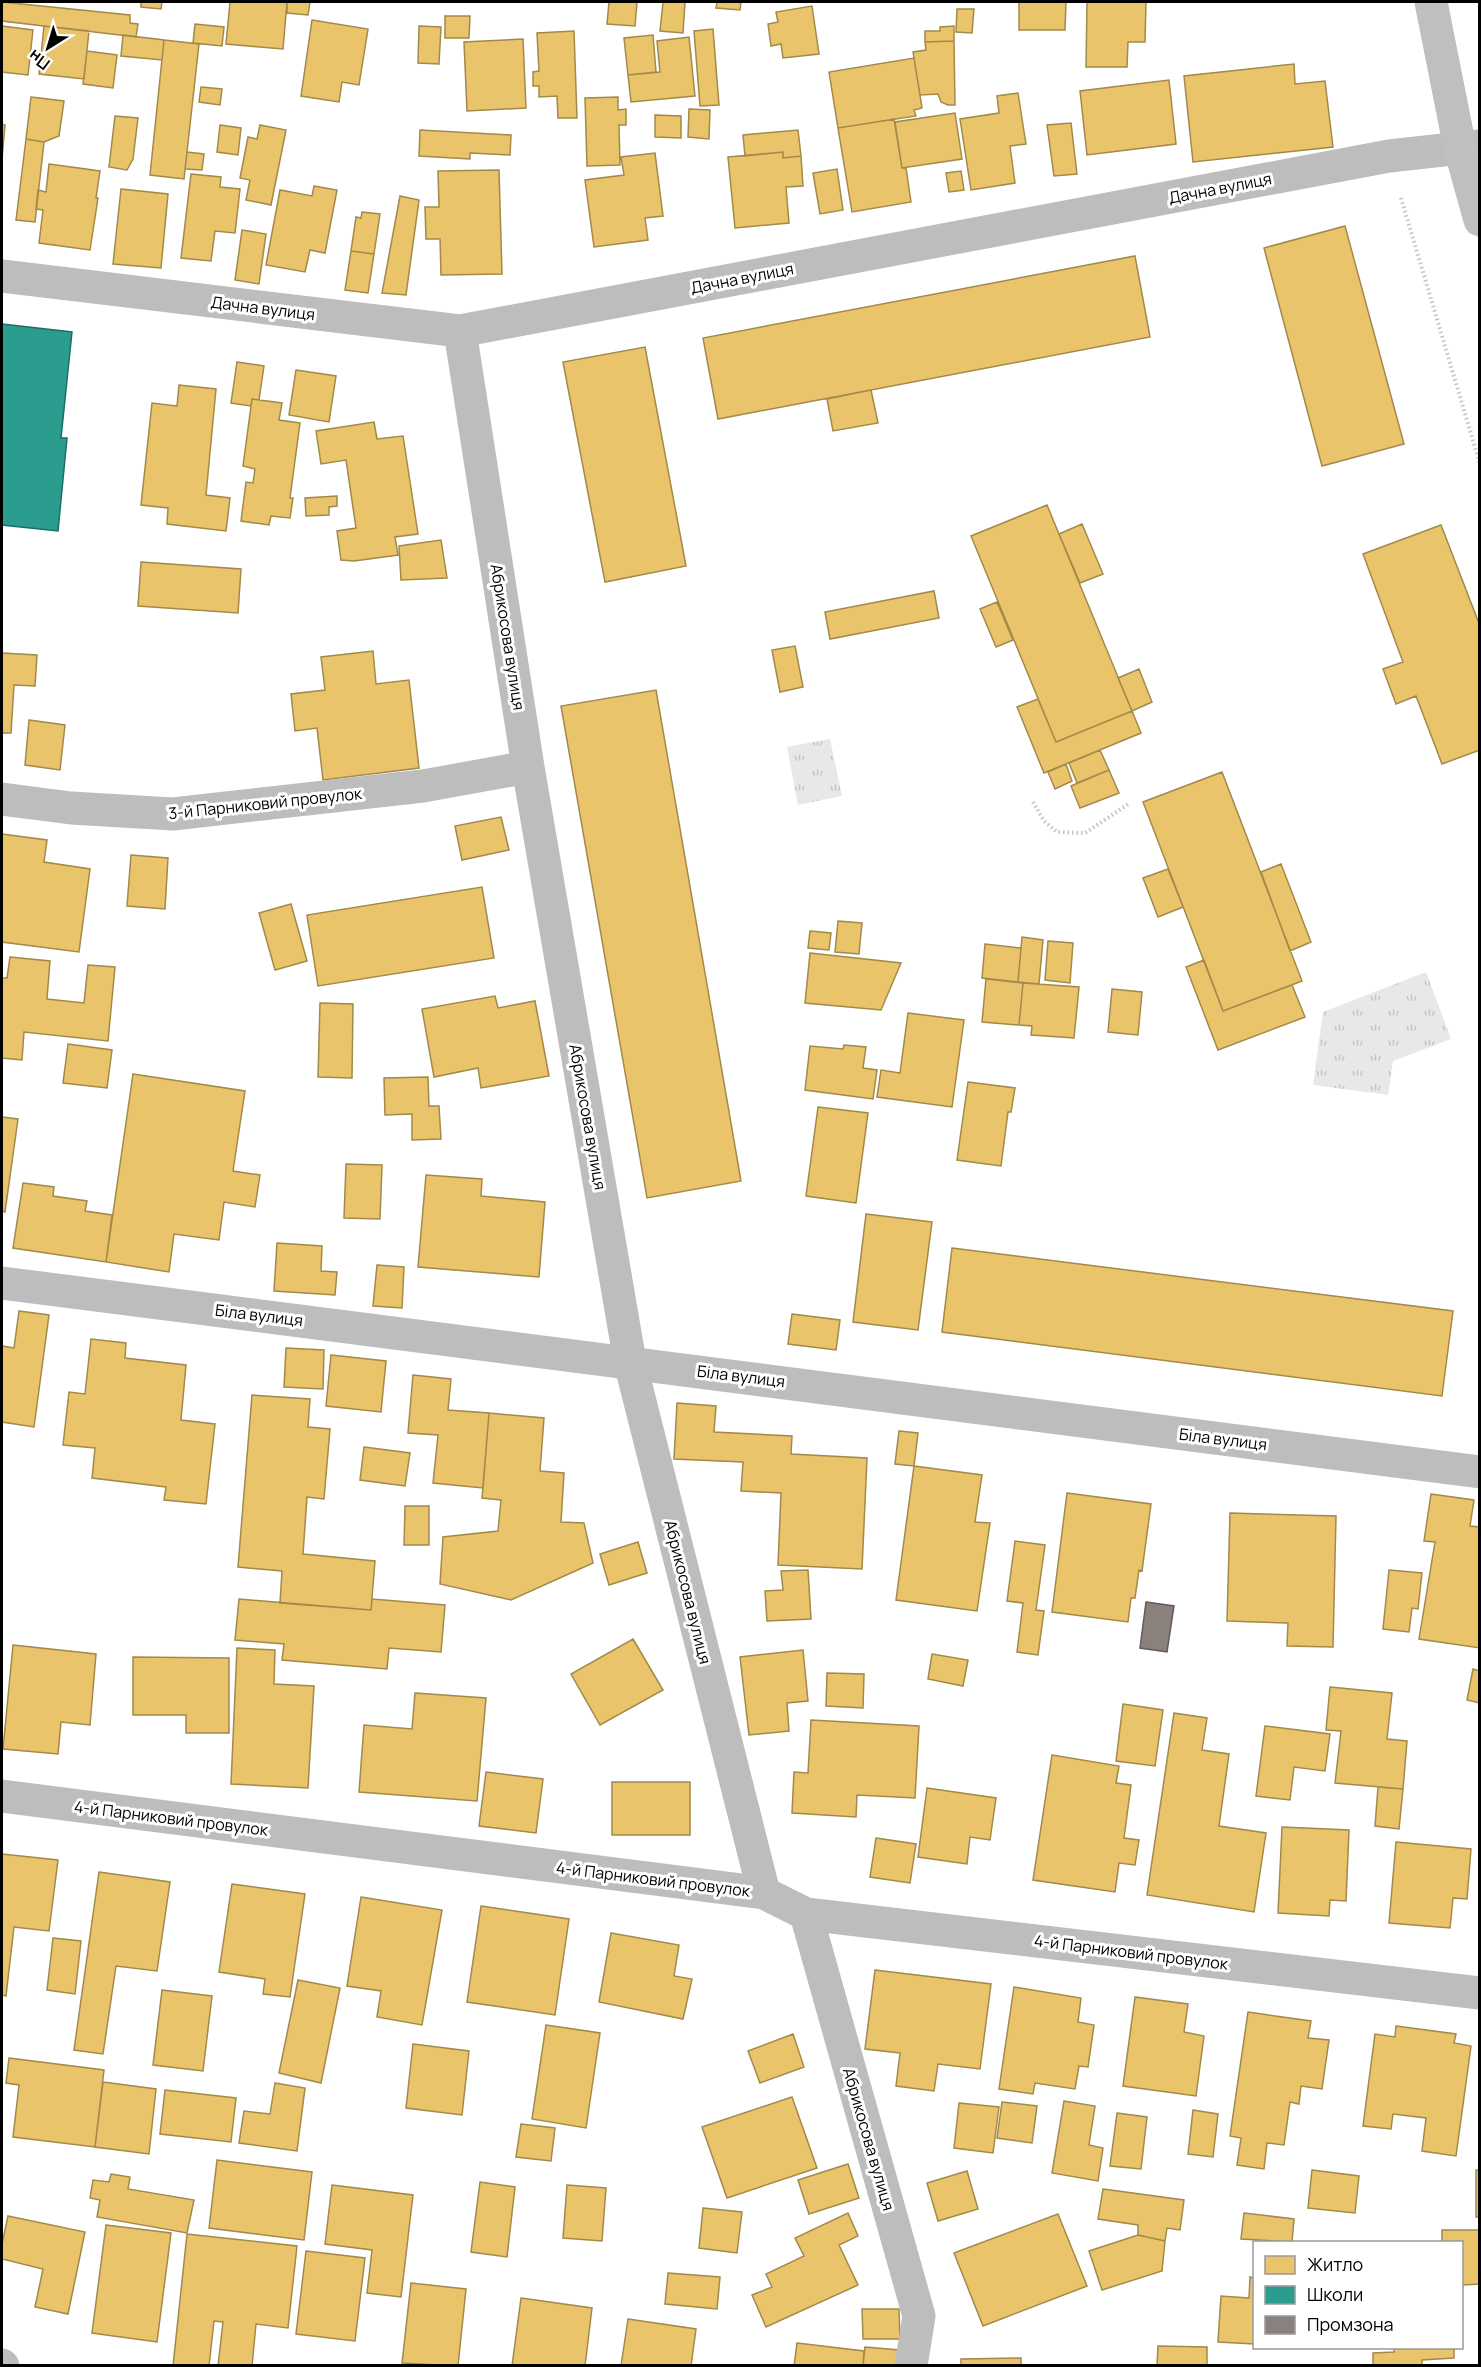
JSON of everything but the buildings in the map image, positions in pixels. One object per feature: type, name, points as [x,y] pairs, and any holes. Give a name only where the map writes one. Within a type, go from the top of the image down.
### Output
[{"type":"street","points":[[1431,2],[1470,147],[1479,220]]},
{"type":"street","name":"Дачна вулиця","points":[[2,276],[460,331],[1389,156],[1470,147]]},
{"type":"street","name":"Абрикосова вулиця","points":[[460,331],[528,767],[630,1362],[764,1893]]},
{"type":"street","name":"3-й Парниковий провулок","points":[[2,799],[71,808],[172,814],[423,786],[528,767]]},
{"type":"street","name":"Біла вулиця","points":[[2,1283],[1479,1472]]},
{"type":"street","name":"4-й Парниковий провулок","points":[[2,1796],[764,1893],[806,1914],[1479,1993]]},
{"type":"street","name":"Абрикосова вулиця","points":[[806,1914],[919,2316],[911,2366]]},
{"type":"path","points":[[1389,156],[1479,464]]},
{"type":"path","points":[[1033,802],[1044,821],[1057,832],[1085,833],[1130,803]]},
{"type":"green space","points":[[830,739],[842,796],[798,805],[787,747]]},
{"type":"green space","points":[[1426,972],[1451,1039],[1393,1061],[1388,1095],[1313,1085],[1323,1012]]}]
